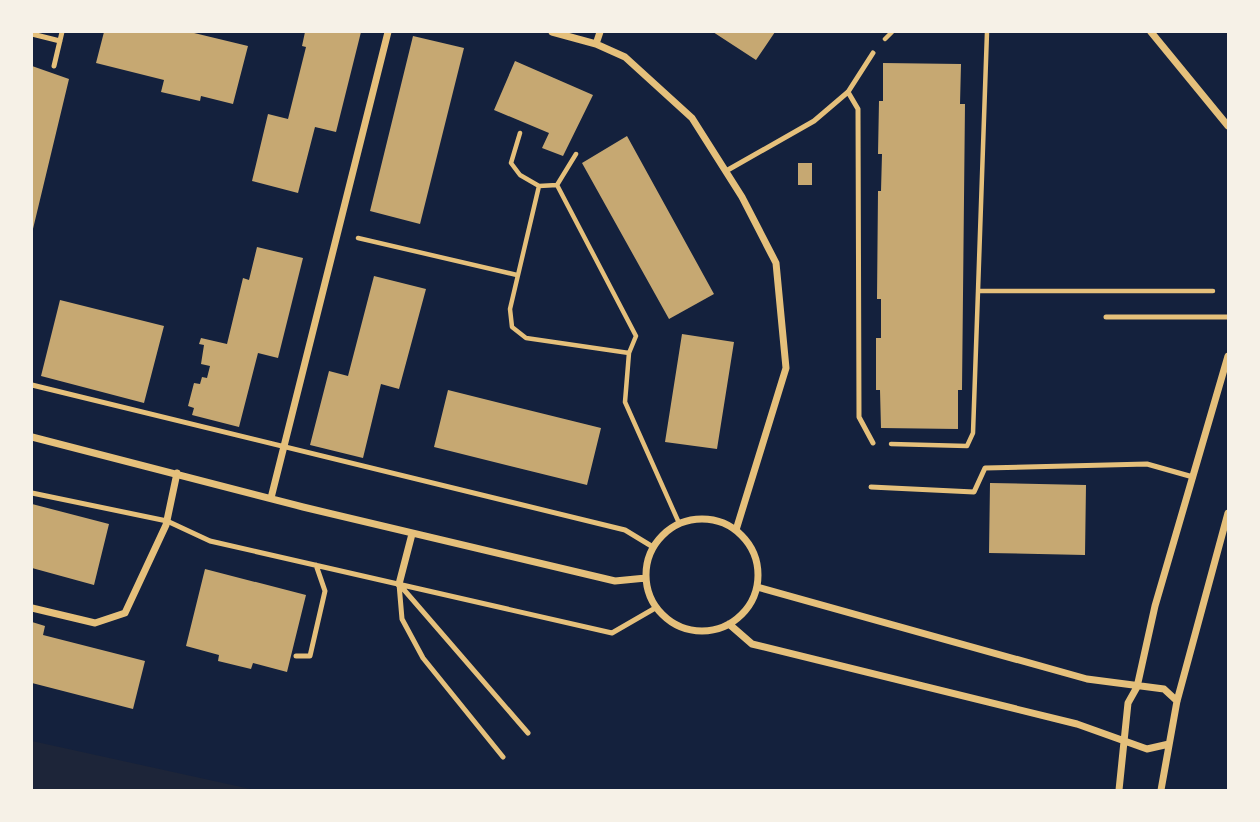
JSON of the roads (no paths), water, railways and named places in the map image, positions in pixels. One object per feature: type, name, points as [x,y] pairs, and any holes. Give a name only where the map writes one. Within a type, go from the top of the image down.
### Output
[{"type":"street","points":[[271,498],[388,32]]},
{"type":"street","points":[[552,32],[596,44],[625,57],[692,118],[726,171],[776,263],[786,368],[736,530]]},
{"type":"street","points":[[596,44],[600,32]]},
{"type":"street","points":[[1151,32],[1228,126]]},
{"type":"street","points":[[1119,790],[1128,703],[1137,687],[1155,606],[1228,356]]},
{"type":"street","points":[[32,437],[412,534],[615,581],[646,578]]},
{"type":"street","points":[[32,608],[95,623],[125,613],[167,522],[177,473]]},
{"type":"street","points":[[1161,790],[1177,701],[1228,513]]},
{"type":"street","points":[[699,518],[718,521],[736,530],[750,546],[758,566],[757,587],[751,602],[729,624],[710,630],[690,629],[671,622],[656,607],[646,578],[653,547],[664,533],[680,523],[699,518]]},
{"type":"street","points":[[399,584],[412,534]]},
{"type":"street","points":[[757,587],[1087,679],[1164,689],[1177,701]]},
{"type":"street","points":[[729,624],[752,644],[1104,731],[1147,749],[1169,744]]},
{"type":"lane","points":[[54,65],[62,32]]},
{"type":"lane","points":[[32,34],[60,41]]},
{"type":"lane","points":[[726,171],[814,121],[848,92],[873,52]]},
{"type":"lane","points":[[848,92],[858,109],[859,417],[873,443]]},
{"type":"lane","points":[[1106,317],[1228,317]]},
{"type":"lane","points":[[32,385],[625,530],[653,547]]},
{"type":"lane","points":[[871,487],[974,492],[985,468],[1146,464],[1193,477]]},
{"type":"lane","points":[[32,493],[167,522],[210,541],[612,633],[656,607]]},
{"type":"lane","points":[[296,656],[310,656],[325,591],[316,565]]},
{"type":"lane","points":[[399,584],[528,733]]},
{"type":"lane","points":[[399,584],[402,619],[422,658],[503,758]]}]
